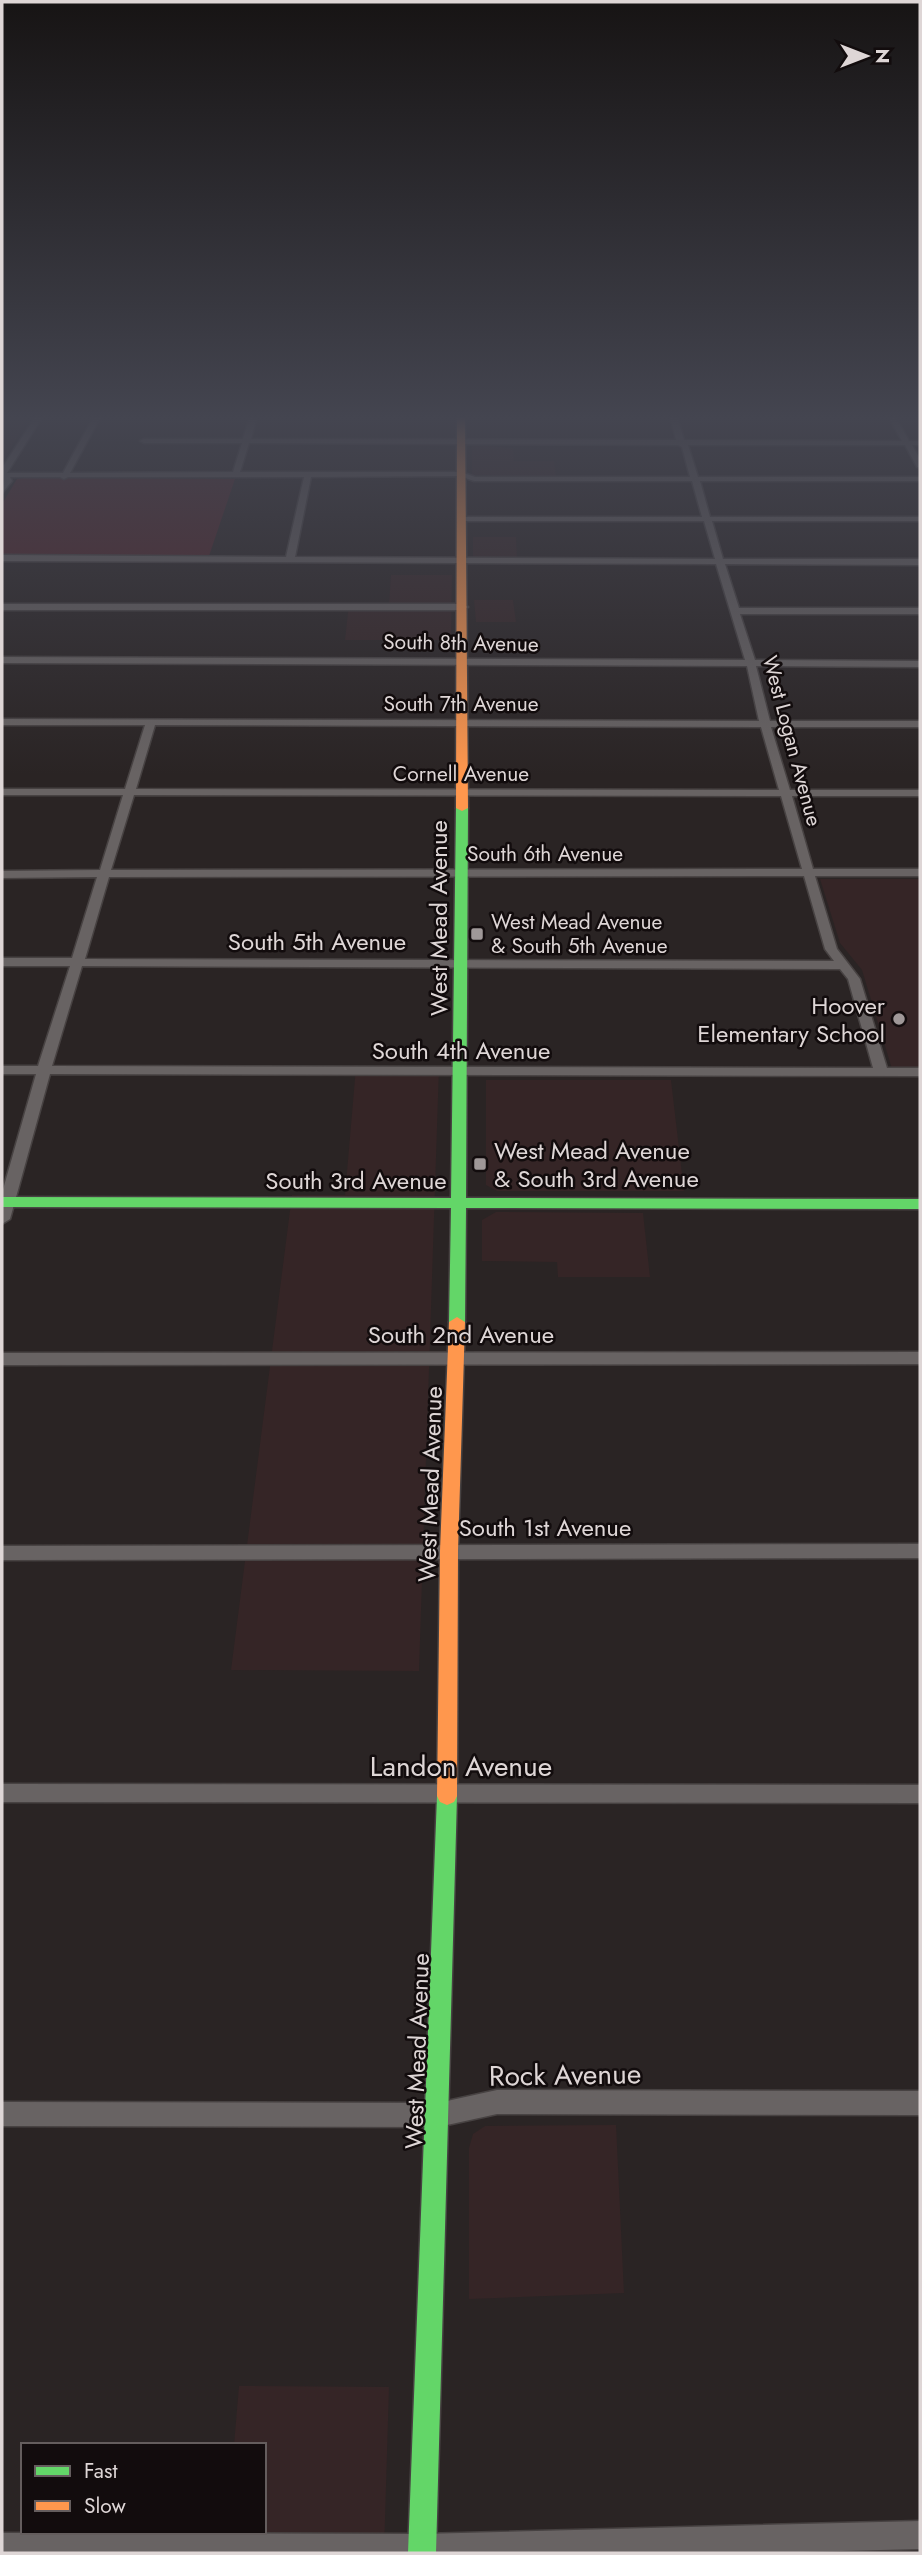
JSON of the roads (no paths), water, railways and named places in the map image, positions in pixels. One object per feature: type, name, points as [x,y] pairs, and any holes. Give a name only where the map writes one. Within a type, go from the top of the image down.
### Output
[{"type":"street","points":[[290,558],[295,535]]},
{"type":"street","name":"West Mead Avenue","points":[[422,2551],[438,2115],[447,1793],[449,1551],[457,1359],[462,965],[462,535]]},
{"type":"street","name":"West Logan Avenue","points":[[713,535],[831,949],[854,979],[881,1072]]},
{"type":"street","points":[[2,558],[920,562]]},
{"type":"street","points":[[2,607],[463,607]]},
{"type":"street","points":[[735,611],[920,611]]},
{"type":"street","name":"South 8th Avenue","points":[[2,660],[920,664]]},
{"type":"street","name":"South 7th Avenue","points":[[2,722],[920,724]]},
{"type":"street","points":[[2,1219],[4,1202],[151,722]]},
{"type":"street","name":"Cornell Avenue","points":[[2,792],[920,793]]},
{"type":"street","name":"South 6th Avenue","points":[[2,874],[920,872]]},
{"type":"street","name":"South 5th Avenue","points":[[2,962],[842,965]]},
{"type":"street","name":"South 4th Avenue","points":[[2,1070],[920,1072]]},
{"type":"street","name":"South 3rd Avenue","points":[[4,1202],[920,1204]]},
{"type":"street","name":"South 2nd Avenue","points":[[2,1359],[920,1358]]},
{"type":"street","name":"South 1st Avenue","points":[[2,1553],[920,1551]]},
{"type":"street","name":"Landon Avenue","points":[[2,1793],[920,1794]]},
{"type":"street","name":"Rock Avenue","points":[[2,2114],[438,2115],[497,2102],[920,2103]]},
{"type":"street","points":[[2,2547],[422,2551],[920,2535]]},
{"type":"place","name":"West Mead Avenue & South 5th Avenue","points":[[477,934]]},
{"type":"place","name":"Hoover Elementary School","points":[[899,1019]]},
{"type":"place","name":"West Mead Avenue & South 3rd Avenue","points":[[480,1164]]}]
